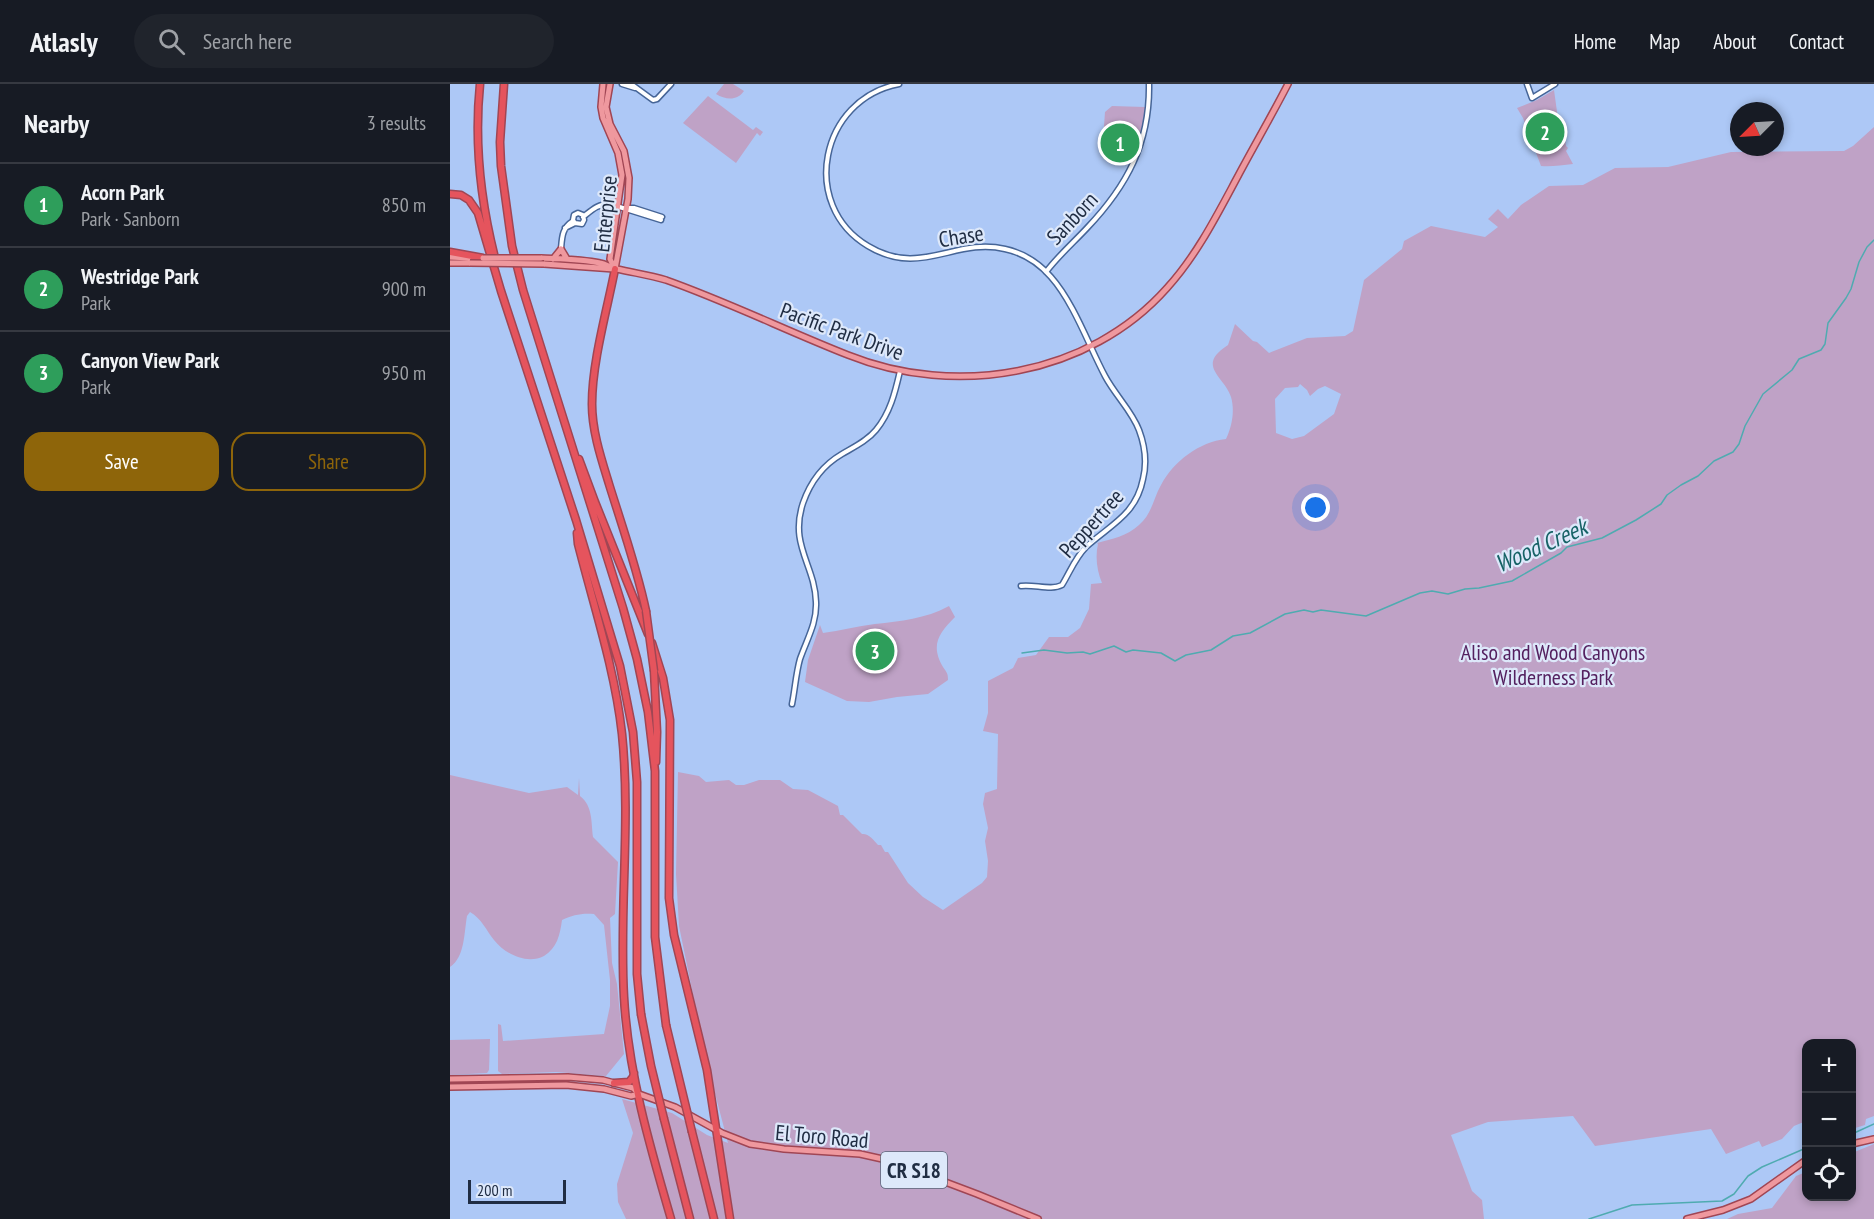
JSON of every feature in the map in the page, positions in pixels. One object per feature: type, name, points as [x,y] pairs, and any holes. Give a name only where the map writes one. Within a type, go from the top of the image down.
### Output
[{"type":"highway","points":[[480,84],[477,112],[482,188],[491,242],[518,339]]},
{"type":"highway","points":[[504,84],[500,142],[506,208],[518,268],[623,608],[648,712],[655,771],[655,937],[660,991],[666,1025],[714,1219]]},
{"type":"highway","points":[[450,194],[461,195],[469,200],[478,213],[576,520],[615,647],[627,698],[633,732],[638,810],[637,974],[641,1014],[651,1066],[690,1219]]},
{"type":"highway","points":[[450,252],[469,259],[483,258]]},
{"type":"highway","points":[[615,269],[594,374],[593,422],[646,611],[654,671],[657,732],[655,771]]},
{"type":"highway","points":[[549,373],[595,502],[663,678],[670,720],[671,918],[707,1070],[730,1219]]},
{"type":"highway","points":[[576,520],[578,544],[610,667],[622,732],[626,782],[624,999],[639,1094],[655,1164],[671,1219]]},
{"type":"highway","points":[[614,1083],[626,1083],[631,1080],[634,1069]]},
{"type":"main road","name":"Enterprise","points":[[603,84],[601,107],[603,118],[618,153],[622,175],[610,259],[615,269]]},
{"type":"main road","name":"Enterprise","points":[[610,84],[606,107],[610,124],[627,160],[629,177],[628,199],[615,269]]},
{"type":"main road","name":"Pacific Park Drive","points":[[543,261],[553,259],[594,262],[672,283],[848,356],[900,371],[958,376],[1003,374],[1049,363],[1090,346],[1115,333],[1160,296],[1198,248],[1287,84]]},
{"type":"main road","points":[[553,259],[561,249],[567,260]]},
{"type":"main road","points":[[594,262],[602,260],[611,251]]},
{"type":"main road","points":[[450,257],[543,261]]},
{"type":"main road","points":[[483,258],[543,261],[615,269]]},
{"type":"main road","points":[[450,263],[469,259]]},
{"type":"main road","name":"El Toro Road","points":[[450,1079],[585,1077],[614,1083],[633,1088],[639,1094],[675,1107],[734,1138],[762,1146],[847,1152],[887,1160],[987,1197],[1038,1219]]},
{"type":"main road","name":"El Toro Road","points":[[450,1087],[566,1085],[604,1089],[631,1096],[639,1094]]},
{"type":"main road","points":[[1856,1143],[1874,1139]]},
{"type":"main road","points":[[1687,1219],[1723,1210],[1751,1199],[1802,1163]]},
{"type":"street","points":[[622,84],[636,88]]},
{"type":"street","points":[[632,84],[653,100],[657,99],[671,84]]},
{"type":"street","name":"Chase","points":[[899,84],[868,95],[854,106],[844,117],[831,140],[826,164],[827,183],[835,211],[847,230],[867,246],[888,256],[916,259],[981,247],[999,248],[1018,253],[1046,272],[1059,287],[1090,346]]},
{"type":"street","name":"Sanborn","points":[[1046,272],[1112,200],[1130,172],[1145,129],[1149,108],[1149,84]]},
{"type":"street","points":[[1527,84],[1532,98],[1555,84]]},
{"type":"street","points":[[561,249],[565,228],[574,222],[582,224],[583,217],[594,207],[602,204],[634,208],[662,219]]},
{"type":"street","points":[[574,222],[573,217],[577,213],[583,217]]},
{"type":"street","name":"Peppertree","points":[[1021,586],[1029,584],[1057,587],[1062,585],[1086,547],[1125,515],[1136,499],[1143,481],[1144,444],[1139,429],[1106,378],[1090,346]]},
{"type":"street","points":[[792,704],[801,658],[812,633],[816,615],[815,589],[800,542],[803,504],[815,479],[828,464],[868,437],[884,418],[891,404],[900,371]]},
{"type":"green space","points":[[724,84],[733,84],[744,91],[735,98],[716,94]]},
{"type":"green space","points":[[1554,90],[1559,126],[1568,148],[1566,151],[1573,164],[1541,166],[1517,108]]},
{"type":"green space","points":[[708,96],[753,130],[756,127],[763,132],[760,136],[757,133],[736,163],[683,123]]},
{"type":"green space","points":[[1112,106],[1145,107],[1142,131],[1133,158],[1102,154],[1105,112]]},
{"type":"green space","name":"Aliso and Wood Canyons Wilderness Park","points":[[1874,127],[1874,1116],[1866,1119],[1865,1125],[1856,1128],[1856,1039],[1802,1039],[1802,1123],[1794,1126],[1782,1139],[1762,1147],[1759,1141],[1726,1154],[1711,1129],[1595,1146],[1573,1116],[1488,1122],[1451,1135],[1472,1191],[1482,1200],[1484,1219],[626,1219],[618,1202],[617,1184],[633,1133],[622,1099],[672,1113],[707,1135],[728,1143],[707,1063],[679,926],[676,874],[678,772],[699,776],[706,782],[729,780],[736,785],[759,780],[780,780],[793,789],[808,790],[838,806],[840,815],[843,815],[862,834],[881,845],[885,852],[888,852],[908,883],[923,897],[943,910],[982,883],[987,877],[988,861],[985,841],[988,828],[983,804],[985,793],[997,789],[998,734],[983,731],[988,713],[988,681],[1013,668],[1018,658],[1036,655],[1049,637],[1068,637],[1080,628],[1089,609],[1091,584],[1102,583],[1097,564],[1097,543],[1119,537],[1134,529],[1147,516],[1166,476],[1180,461],[1206,444],[1226,439],[1232,418],[1232,402],[1228,390],[1213,365],[1218,352],[1228,345],[1235,324],[1269,353],[1307,338],[1345,336],[1353,331],[1364,280],[1402,249],[1404,241],[1431,226],[1485,237],[1498,227],[1488,219],[1498,209],[1508,219],[1521,205],[1549,186],[1583,185],[1615,168],[1668,167],[1730,152],[1730,156],[1784,156],[1784,152],[1844,151]],"holes":[[[1300,384],[1310,396],[1325,386],[1341,394],[1334,414],[1304,436],[1292,439],[1276,433],[1275,399],[1285,388],[1298,387]]]},
{"type":"green space","points":[[949,606],[955,617],[941,634],[937,646],[939,659],[947,673],[948,680],[928,694],[869,702],[847,701],[805,682],[808,660],[820,625],[823,633],[913,619]]},
{"type":"green space","points":[[450,775],[529,793],[567,787],[578,795],[579,778],[580,796],[589,809],[593,837],[618,862],[615,914],[610,918],[612,963],[617,984],[624,1054],[606,1076],[556,1072],[502,1074],[498,1071],[498,1024],[501,1025],[503,1041],[604,1034],[610,1006],[610,980],[604,925],[594,914],[577,915],[562,920],[559,936],[552,949],[544,956],[524,959],[504,950],[481,921],[470,912],[467,916],[459,957],[450,967]]},
{"type":"green space","points":[[490,1039],[487,1073],[450,1075],[450,1040]]},
{"type":"green space","points":[[1874,1144],[1874,1219],[1727,1219],[1738,1214],[1772,1208],[1796,1176],[1802,1174],[1802,1201],[1856,1201],[1856,1151]]},
{"type":"waterway","name":"Wood Creek","points":[[1022,653],[1044,650],[1090,654],[1114,646],[1126,652],[1133,650],[1161,653],[1175,661],[1186,655],[1211,650],[1233,636],[1250,633],[1285,614],[1304,610],[1313,612],[1321,610],[1366,616],[1420,593],[1432,591],[1448,594],[1512,581],[1561,553],[1567,547],[1602,538],[1661,504],[1667,495],[1698,476],[1714,461],[1733,452],[1763,394],[1792,370],[1799,359],[1821,350],[1825,344],[1828,323],[1851,289],[1859,262],[1867,247],[1874,240]]},
{"type":"waterway","points":[[1856,1132],[1874,1124]]},
{"type":"waterway","points":[[1589,1219],[1632,1205],[1722,1201],[1734,1194],[1748,1176],[1762,1167],[1802,1150]]},
{"type":"place","name":"Westridge Park","points":[[1545,132]]},
{"type":"place","name":"Acorn Park","points":[[1120,143]]},
{"type":"place","name":"Canyon View Park","points":[[875,651]]}]
